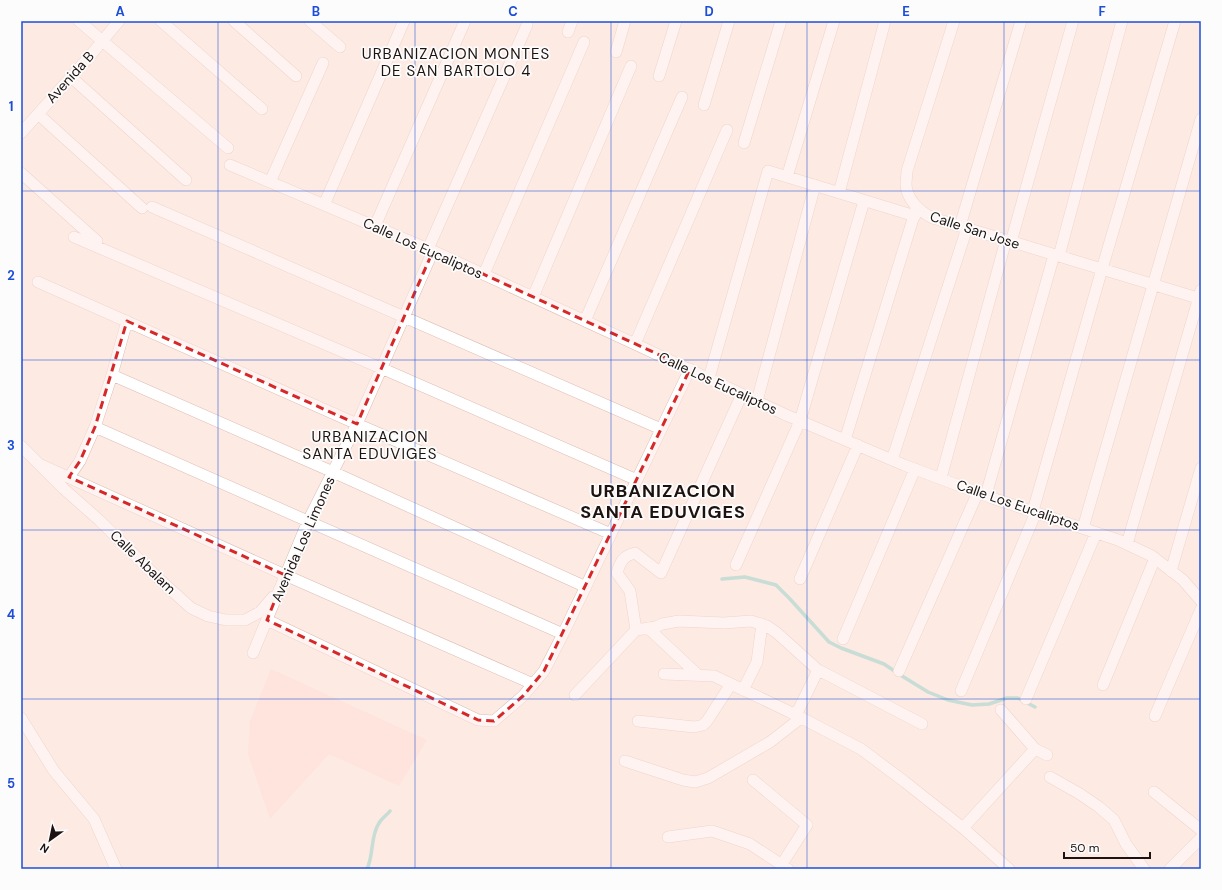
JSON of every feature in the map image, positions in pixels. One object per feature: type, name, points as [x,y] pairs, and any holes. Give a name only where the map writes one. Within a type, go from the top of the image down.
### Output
[{"type":"street","points":[[79,21],[228,148]]},
{"type":"street","name":"Avenida B","points":[[21,133],[119,21]]},
{"type":"street","points":[[160,21],[262,110]]},
{"type":"street","points":[[234,21],[296,76]]},
{"type":"street","points":[[310,21],[340,48]]},
{"type":"street","points":[[324,205],[404,21]]},
{"type":"street","points":[[375,226],[465,21]]},
{"type":"street","points":[[568,32],[572,21]]},
{"type":"street","points":[[616,52],[625,21]]},
{"type":"street","points":[[659,76],[676,21]]},
{"type":"street","points":[[704,105],[729,21]]},
{"type":"street","points":[[744,143],[781,21]]},
{"type":"street","points":[[787,177],[834,21]]},
{"type":"street","points":[[839,193],[885,21]]},
{"type":"street","name":"Calle San Jose","points":[[954,21],[907,171],[906,186],[916,212],[1153,285],[1200,296]]},
{"type":"street","points":[[892,460],[963,227],[1021,21]]},
{"type":"street","points":[[941,478],[1008,241],[1073,21]]},
{"type":"street","points":[[899,670],[982,494],[1057,256],[1122,21]]},
{"type":"street","points":[[961,691],[1034,512],[1102,269],[1175,21]]},
{"type":"street","name":"Avenida Los Limones","points":[[253,653],[308,521],[357,424],[404,317],[430,250],[527,25]]},
{"type":"street","points":[[484,274],[584,42]]},
{"type":"street","points":[[270,182],[323,63]]},
{"type":"street","points":[[533,297],[631,66]]},
{"type":"street","points":[[71,77],[186,180]]},
{"type":"street","points":[[585,321],[682,97]]},
{"type":"street","points":[[38,114],[147,208],[662,429]]},
{"type":"street","points":[[1083,528],[1201,119]]},
{"type":"street","points":[[635,344],[726,130]]},
{"type":"street","name":"Calle Los Eucaliptos","points":[[230,165],[484,274],[800,421],[892,460],[982,494],[1096,532],[1127,544],[1155,558],[1183,580],[1201,601]]},
{"type":"street","points":[[709,378],[768,170],[839,193],[916,212],[845,440]]},
{"type":"street","points":[[21,172],[97,241]]},
{"type":"street","points":[[757,401],[816,186]]},
{"type":"street","points":[[736,565],[800,421],[864,200]]},
{"type":"street","points":[[74,237],[381,368],[637,480]]},
{"type":"street","points":[[38,282],[357,424],[611,534]]},
{"type":"street","points":[[1127,544],[1200,296]]},
{"type":"street","points":[[69,477],[80,462],[95,427],[112,375],[127,321]]},
{"type":"street","points":[[267,620],[478,720],[494,721],[523,696],[544,671],[586,587],[690,369]]},
{"type":"street","points":[[112,375],[333,472],[586,587]]},
{"type":"street","points":[[636,630],[630,591],[617,573],[620,563],[628,555],[635,553],[660,573],[742,394]]},
{"type":"street","points":[[95,427],[563,634]]},
{"type":"street","points":[[800,579],[858,445]]},
{"type":"street","name":"Calle Abalam","points":[[21,446],[64,489],[99,520],[191,608],[208,616],[226,620],[245,620],[260,612],[279,590]]},
{"type":"street","points":[[39,464],[532,684]]},
{"type":"street","points":[[1171,571],[1201,468]]},
{"type":"street","points":[[843,639],[915,469]]},
{"type":"street","points":[[1026,699],[1096,532]]},
{"type":"street","points":[[1103,685],[1155,558]]},
{"type":"street","points":[[1155,716],[1201,609]]},
{"type":"street","points":[[575,695],[636,630],[679,621],[724,623],[751,621],[767,626],[777,633],[818,670],[922,724]]},
{"type":"street","points":[[743,690],[757,662],[762,624]]},
{"type":"street","points":[[648,628],[698,675]]},
{"type":"street","points":[[625,761],[677,778],[695,782],[708,778],[770,742],[798,717],[818,670]]},
{"type":"street","points":[[664,674],[714,676],[861,749],[906,782],[963,828],[1009,869]]},
{"type":"street","points":[[638,721],[694,727],[703,725],[731,684]]},
{"type":"street","points":[[1001,710],[1035,749],[1047,755]]},
{"type":"street","points":[[21,718],[54,771],[94,819],[116,869]]},
{"type":"street","points":[[963,828],[1035,749]]},
{"type":"street","points":[[1050,777],[1080,794],[1108,814],[1114,820],[1126,844],[1144,869]]},
{"type":"street","points":[[668,837],[712,831],[750,844],[785,866],[807,826],[753,780]]},
{"type":"street","points":[[1154,792],[1201,830]]},
{"type":"street","points":[[1170,869],[1201,838]]},
{"type":"highlighted area","points":[[433,251],[690,369],[544,671],[523,696],[494,721],[478,720],[267,620],[285,575],[69,477],[80,461],[95,427],[127,321],[357,424]]},
{"type":"shaded area","points":[[271,669],[427,740],[399,786],[329,754],[270,819],[248,754],[250,721]]},
{"type":"waterway","points":[[722,579],[745,577],[776,585],[829,642],[884,664],[928,692],[948,700],[972,705],[989,704],[1007,698],[1018,698],[1035,707]]},
{"type":"waterway","points":[[367,869],[371,857],[376,828],[380,821],[390,811]]},
{"type":"district","name":"URBANIZACION MONTES DE SAN BARTOLO 4","points":[[456,62]]},
{"type":"district","name":"URBANIZACION SANTA EDUVIGES","points":[[370,446]]},
{"type":"district","name":"URBANIZACION SANTA EDUVIGES","points":[[663,501]]}]
